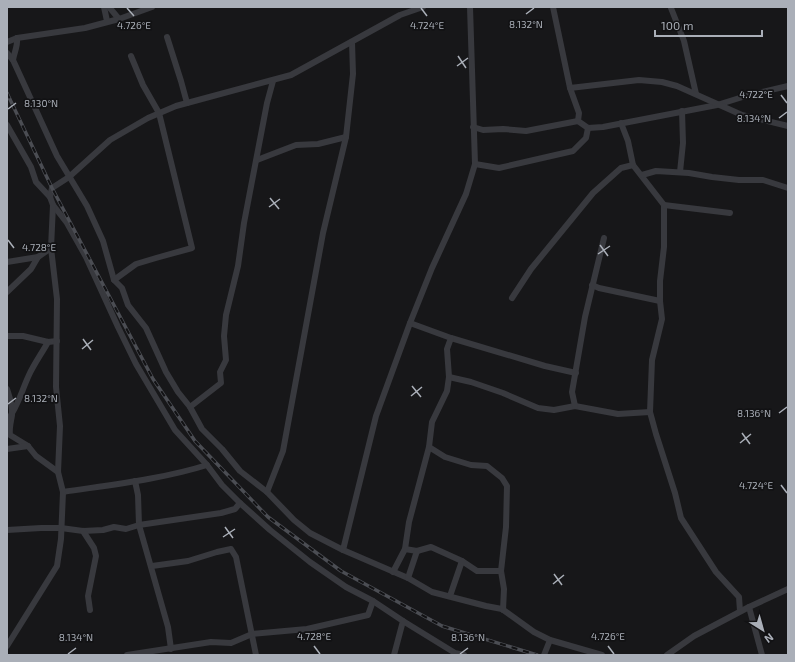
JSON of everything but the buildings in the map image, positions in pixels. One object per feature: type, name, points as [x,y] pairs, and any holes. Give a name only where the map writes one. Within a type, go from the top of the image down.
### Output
[{"type":"street","points":[[104,7],[107,21]]},
{"type":"street","points":[[109,7],[119,19]]},
{"type":"street","points":[[7,42],[17,38],[85,28],[119,19],[152,7]]},
{"type":"street","points":[[50,196],[52,188],[69,178],[110,140],[148,118],[187,103],[291,75],[400,15],[423,7]]},
{"type":"street","points":[[343,550],[376,416],[432,268],[466,194],[475,164],[470,7]]},
{"type":"street","points":[[553,7],[570,88],[578,109],[578,121]]},
{"type":"street","points":[[671,8],[684,41],[696,94]]},
{"type":"street","points":[[167,37],[182,81],[187,103]]},
{"type":"street","points":[[13,60],[14,52],[18,44],[17,38]]},
{"type":"street","points":[[267,492],[283,451],[323,233],[346,137],[353,74],[352,42]]},
{"type":"street","points":[[7,53],[13,60],[54,150],[69,178],[81,195],[103,241],[114,280],[122,288],[128,305],[146,328],[166,372],[178,392],[190,407],[202,429],[240,471],[267,492],[294,520],[310,533],[343,550],[408,578],[432,592],[503,610],[534,632],[550,640],[602,655]]},
{"type":"street","points":[[114,280],[136,264],[192,248],[159,113],[143,85],[131,56]]},
{"type":"street","points":[[570,88],[639,80],[662,82],[678,86],[717,105],[742,115],[788,126]]},
{"type":"street","points":[[190,407],[221,383],[220,372],[226,360],[224,336],[226,314],[236,273],[267,102],[273,81]]},
{"type":"street","points":[[473,127],[483,130],[503,129],[526,131],[578,121],[588,128],[603,127],[717,105],[749,95],[788,86]]},
{"type":"street","points":[[680,172],[683,143],[682,111]]},
{"type":"street","points":[[621,123],[628,141],[633,165],[664,205],[664,247],[660,281],[662,319],[652,360],[650,412],[675,493],[681,518],[716,572],[739,597],[740,611]]},
{"type":"street","points":[[7,125],[31,167],[36,182],[50,196],[53,205],[67,223],[86,257],[118,327],[159,405],[175,430],[207,465],[222,486],[270,530],[310,562],[346,587],[373,601],[455,653],[464,655]]},
{"type":"street","points":[[475,164],[499,168],[573,151],[586,138],[588,128]]},
{"type":"street","points":[[257,160],[296,145],[318,144],[346,137]]},
{"type":"street","points":[[512,298],[531,269],[593,193],[621,168],[633,165]]},
{"type":"street","points":[[642,175],[656,171],[689,172],[712,177],[739,180],[763,180],[788,188]]},
{"type":"street","points":[[7,646],[57,566],[61,528],[63,492],[58,472],[60,426],[56,387],[57,299],[51,248],[53,205]]},
{"type":"street","points":[[664,205],[730,213]]},
{"type":"street","points":[[575,406],[572,392],[585,317],[604,238]]},
{"type":"street","points":[[7,262],[38,257],[51,248]]},
{"type":"street","points":[[7,292],[32,269],[38,257]]},
{"type":"street","points":[[592,285],[660,302]]},
{"type":"street","points":[[410,323],[451,338],[545,366],[576,373]]},
{"type":"street","points":[[7,336],[23,336],[48,342],[57,341]]},
{"type":"street","points":[[393,572],[405,549],[409,522],[429,447],[432,422],[447,391],[449,377],[447,349],[451,338]]},
{"type":"street","points":[[7,421],[21,396],[29,375],[48,342]]},
{"type":"street","points":[[449,377],[471,382],[504,393],[538,408],[554,410],[575,406],[618,414],[650,412]]},
{"type":"street","points":[[7,390],[12,402],[12,414],[9,429],[10,435],[28,446],[36,456],[58,472]]},
{"type":"street","points":[[7,449],[28,446]]},
{"type":"street","points":[[429,447],[445,457],[471,465],[487,466],[502,478],[507,486],[506,527],[501,571],[504,589],[503,610]]},
{"type":"street","points":[[63,492],[135,481],[207,465]]},
{"type":"street","points":[[135,481],[138,495],[139,525],[152,566],[156,586],[168,627],[171,649]]},
{"type":"street","points":[[7,530],[61,528],[83,531],[103,530],[114,527],[126,529],[139,525],[221,513],[235,509],[240,504]]},
{"type":"street","points":[[83,531],[94,548],[96,556],[88,596],[90,610]]},
{"type":"street","points":[[405,549],[417,551],[431,547],[462,561],[477,571],[501,571]]},
{"type":"street","points":[[152,566],[188,561],[231,549],[236,557],[256,655]]},
{"type":"street","points":[[408,578],[417,551]]},
{"type":"street","points":[[450,596],[462,561]]},
{"type":"street","points":[[667,655],[694,636],[740,611],[788,589]]},
{"type":"street","points":[[127,655],[211,642],[231,643],[252,634],[307,629],[368,615],[373,601]]},
{"type":"street","points":[[749,607],[762,655]]},
{"type":"street","points":[[392,655],[403,621]]},
{"type":"street","points":[[544,655],[550,640]]},
{"type":"railway","points":[[7,93],[52,188],[153,379],[195,441],[268,517],[341,571],[442,626],[537,655]]}]
